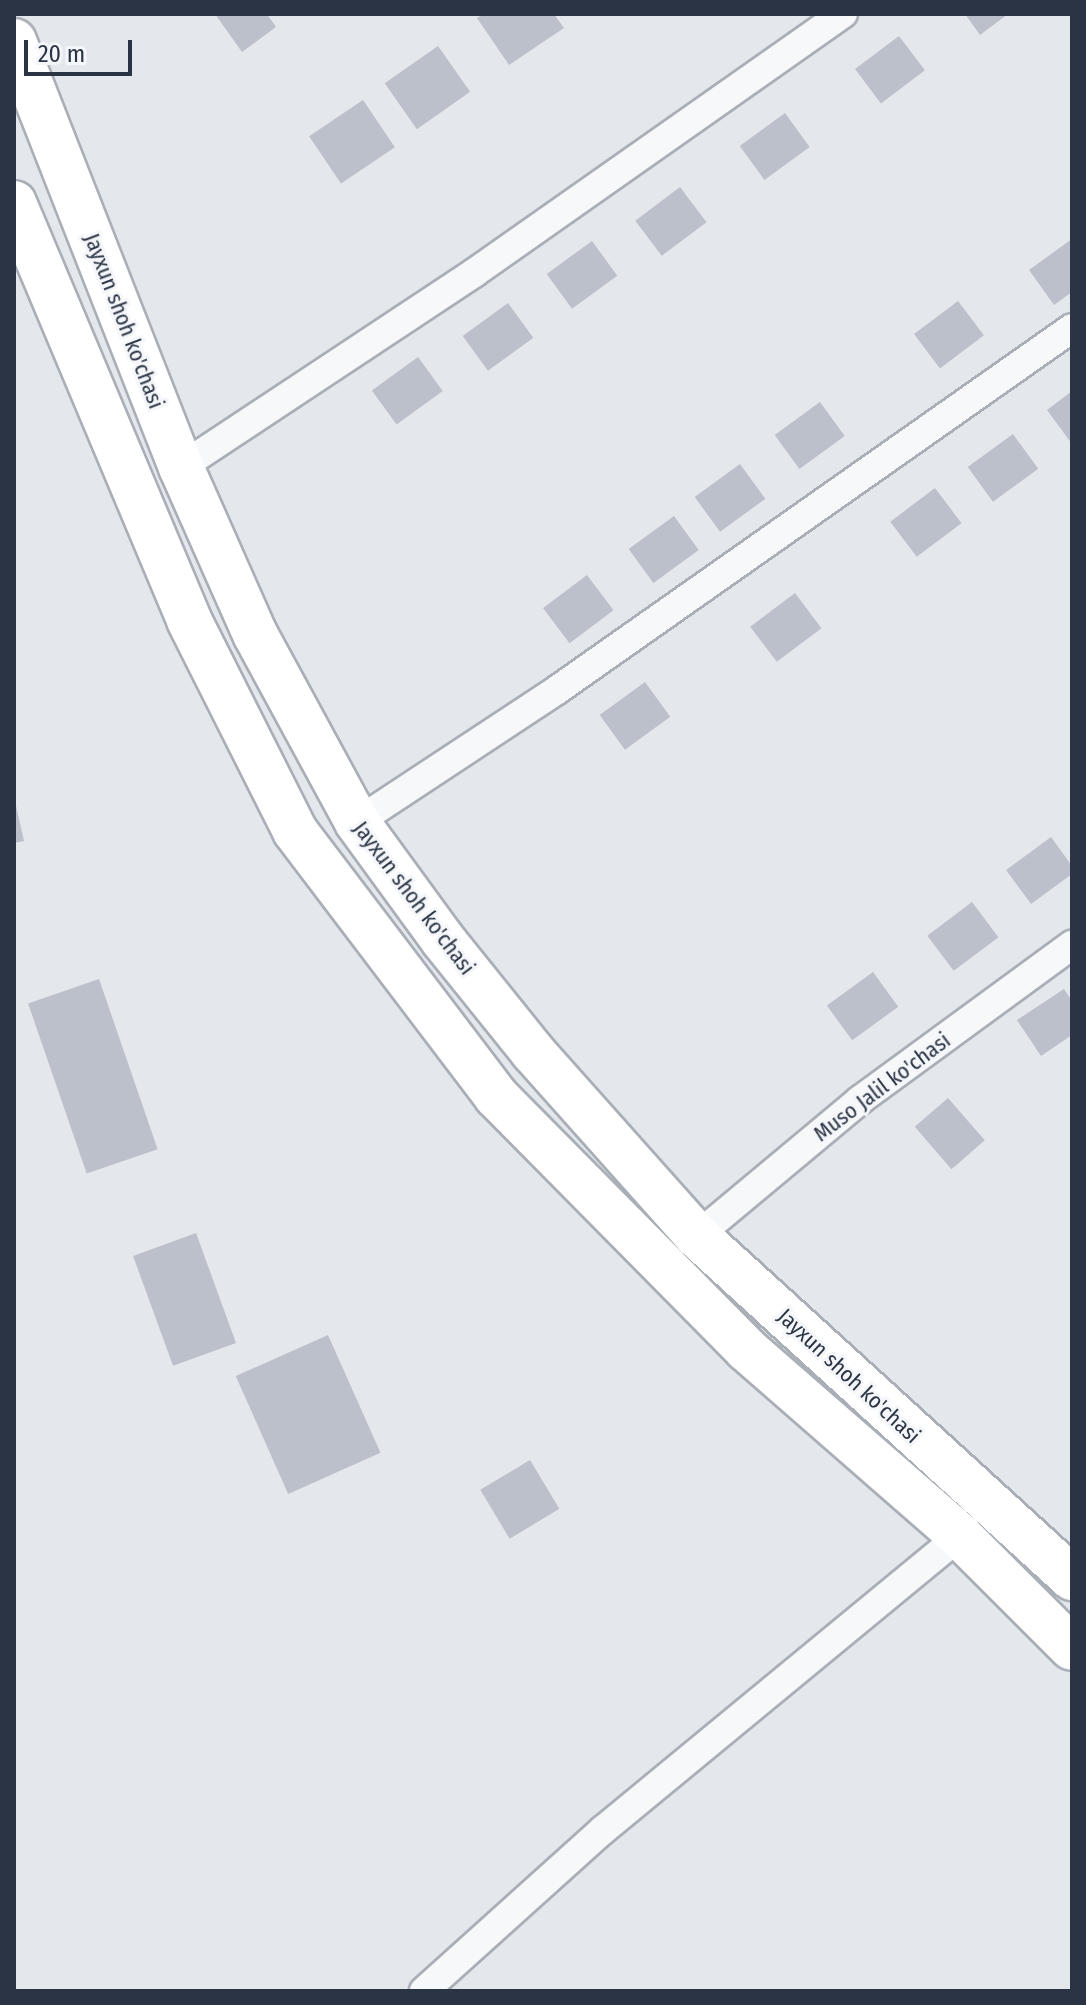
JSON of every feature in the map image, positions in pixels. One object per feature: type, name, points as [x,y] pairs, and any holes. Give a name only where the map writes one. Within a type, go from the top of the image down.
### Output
[{"type":"highway","name":"Jayxun shoh ko'chasi","points":[[14,41],[181,467],[255,634],[357,822],[443,940],[533,1052],[697,1236],[1072,1578]]},
{"type":"highway","name":"Jayxun shoh ko'chasi","points":[[14,203],[189,620],[295,831],[496,1096],[746,1349],[960,1536],[1072,1648]]},
{"type":"street","points":[[181,467],[474,273],[843,14]]},
{"type":"street","points":[[357,822],[557,690],[1072,328]]},
{"type":"street","name":"Muso Jalil ko'chasi","points":[[697,1236],[860,1100],[1072,945]]},
{"type":"street","points":[[424,1991],[603,1830],[960,1536]]},
{"type":"building","points":[[215,14],[267,14],[276,27],[242,52]]},
{"type":"building","points":[[484,14],[554,14],[564,28],[509,65],[477,18]]},
{"type":"building","points":[[965,14],[1008,14],[980,35]]},
{"type":"building","points":[[899,36],[925,70],[881,103],[855,69]]},
{"type":"building","points":[[438,46],[470,92],[417,129],[385,83]]},
{"type":"building","points":[[363,100],[395,147],[341,184],[309,136]]},
{"type":"building","points":[[785,113],[810,147],[764,180],[740,146]]},
{"type":"building","points":[[680,187],[706,222],[662,256],[635,221]]},
{"type":"building","points":[[1072,239],[1072,292],[1054,305],[1029,270]]},
{"type":"building","points":[[592,241],[617,276],[572,309],[547,274]]},
{"type":"building","points":[[958,301],[984,335],[940,368],[914,334]]},
{"type":"building","points":[[508,303],[533,338],[488,371],[463,336]]},
{"type":"building","points":[[418,357],[443,391],[397,424],[372,391]]},
{"type":"building","points":[[1072,391],[1072,444],[1047,410]]},
{"type":"building","points":[[820,402],[845,436],[799,469],[775,435]]},
{"type":"building","points":[[1013,434],[1038,469],[993,502],[968,467]]},
{"type":"building","points":[[740,464],[765,499],[720,532],[695,497]]},
{"type":"building","points":[[935,488],[961,523],[917,557],[890,522]]},
{"type":"building","points":[[674,516],[699,550],[653,583],[629,549]]},
{"type":"building","points":[[587,575],[613,610],[570,643],[543,608]]},
{"type":"building","points":[[795,593],[821,628],[777,662],[750,627]]},
{"type":"building","points":[[645,682],[670,717],[625,750],[600,715]]},
{"type":"building","points":[[14,797],[24,841],[14,843]]},
{"type":"building","points":[[1051,837],[1072,866],[1072,874],[1031,904],[1006,870]]},
{"type":"building","points":[[972,902],[998,937],[954,971],[927,936]]},
{"type":"building","points":[[873,972],[898,1007],[852,1040],[827,1006]]},
{"type":"building","points":[[99,979],[158,1149],[87,1174],[28,1003]]},
{"type":"building","points":[[1064,989],[1072,1001],[1072,1035],[1041,1056],[1017,1020]]},
{"type":"building","points":[[948,1098],[985,1140],[952,1169],[915,1127]]},
{"type":"building","points":[[196,1233],[236,1343],[173,1366],[133,1256]]},
{"type":"building","points":[[328,1335],[380,1453],[288,1494],[236,1376]]},
{"type":"building","points":[[530,1460],[559,1509],[510,1539],[480,1490]]}]
